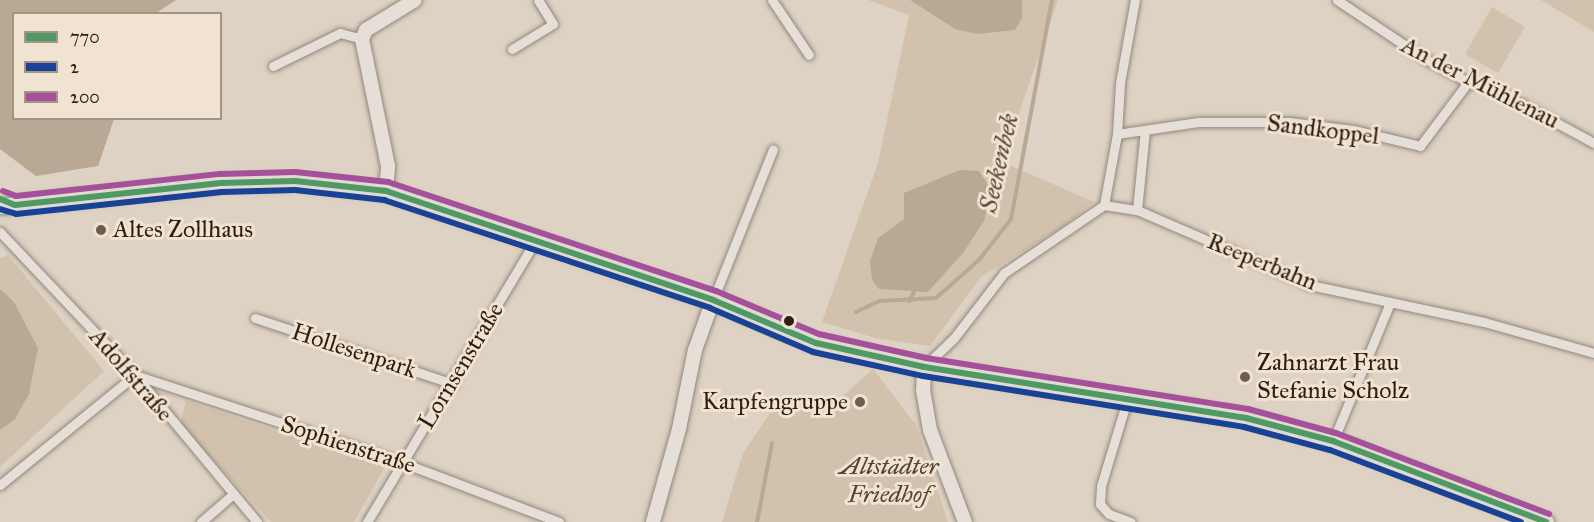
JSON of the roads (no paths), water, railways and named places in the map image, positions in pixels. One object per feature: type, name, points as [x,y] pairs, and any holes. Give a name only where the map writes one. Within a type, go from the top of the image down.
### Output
[{"type":"main road","points":[[0,199],[8,206],[232,183],[295,181],[386,191],[713,300],[816,343],[924,367],[1128,397],[1246,418],[1333,441],[1546,522]]},
{"type":"street","points":[[386,191],[388,166],[362,39],[366,30],[415,0]]},
{"type":"street","points":[[512,49],[553,24],[538,0]]},
{"type":"street","points":[[772,0],[809,55]]},
{"type":"street","points":[[965,522],[930,430],[923,390],[924,367],[954,338],[1004,273],[1104,205],[1117,134],[1120,83],[1135,0]]},
{"type":"street","name":"An der Mühlenau","points":[[1337,0],[1468,82],[1489,86],[1594,144]]},
{"type":"street","points":[[273,66],[340,33],[362,39]]},
{"type":"street","name":"Sandkoppel","points":[[1117,134],[1198,122],[1289,122],[1354,130],[1420,146],[1468,82]]},
{"type":"street","points":[[1137,210],[1145,130]]},
{"type":"street","points":[[653,522],[679,429],[695,350],[773,150]]},
{"type":"street","name":"Reeperbahn","points":[[1104,205],[1137,210],[1310,285],[1484,322],[1594,353]]},
{"type":"street","name":"Adolfstraße","points":[[0,232],[135,375],[232,495],[257,522]]},
{"type":"street","name":"Lornsenstraße","points":[[367,522],[401,462],[453,384],[535,241]]},
{"type":"street","points":[[1333,441],[1390,303]]},
{"type":"street","name":"Hollesenpark","points":[[255,318],[453,384]]},
{"type":"street","points":[[0,485],[135,375]]},
{"type":"street","name":"Sophienstraße","points":[[135,375],[401,462],[559,522]]},
{"type":"street","points":[[1128,397],[1101,486],[1100,504],[1109,514],[1131,522]]},
{"type":"street","points":[[201,522],[232,495]]},
{"type":"waterway","name":"Seekenbek","points":[[856,312],[880,301],[936,298],[979,260],[1011,219],[1052,0]]},
{"type":"waterway","name":"Seekenbek","points":[[909,301],[914,292]]},
{"type":"waterway","name":"Seekenbek","points":[[757,522],[772,443]]},
{"type":"place","name":"Altes Zollhaus","points":[[101,230]]},
{"type":"place","name":"Zahnarzt Frau Stefanie Scholz","points":[[1245,377]]},
{"type":"place","name":"Karpfengruppe","points":[[860,402]]},
{"type":"park label","name":"Altstädter Friedhof","points":[[889,481]]}]
